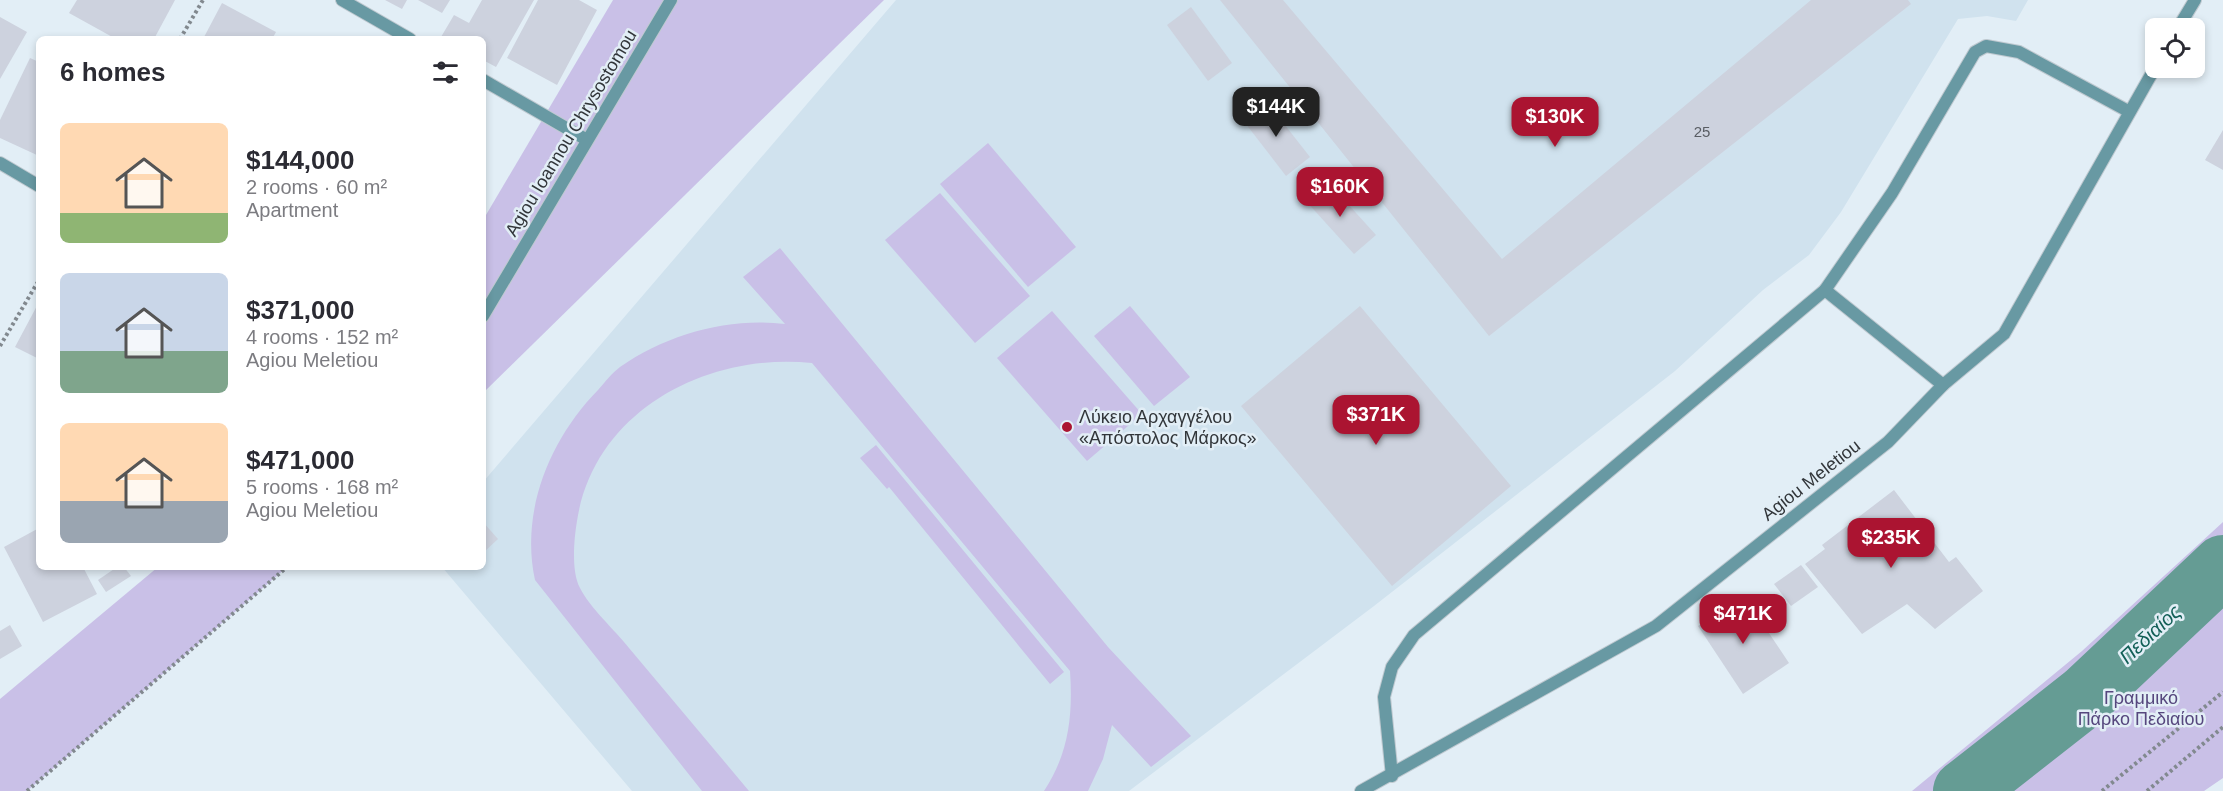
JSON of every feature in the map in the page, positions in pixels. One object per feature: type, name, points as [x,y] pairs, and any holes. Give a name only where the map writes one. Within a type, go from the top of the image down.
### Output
[{"type":"street","points":[[342,0],[405,36]]},
{"type":"street","name":"Agiou Ioannou Chrysostomou","points":[[486,311],[671,0]]},
{"type":"street","points":[[2184,18],[2195,0]]},
{"type":"street","points":[[1392,776],[1384,697],[1392,667],[1414,635],[1825,290],[1892,193],[1975,52],[1986,46],[2019,52],[2128,111]]},
{"type":"street","name":"Agiou Meletiou","points":[[1361,791],[1392,776],[1656,626],[1888,442],[1943,385],[2004,334],[2149,78]]},
{"type":"street","points":[[486,82],[587,140]]},
{"type":"street","points":[[0,163],[36,184]]},
{"type":"street","points":[[1825,290],[1943,385]]},
{"type":"path","points":[[182,36],[203,0]]},
{"type":"path","points":[[0,346],[36,285]]},
{"type":"path","points":[[27,791],[284,570]]},
{"type":"path","points":[[2102,791],[2223,692]]},
{"type":"path","points":[[2148,791],[2223,727]]},
{"type":"shaded area","name":"Λύκειο Αρχαγγέλου «Απόστολος Μάρκος»","points":[[896,0],[2028,0],[2016,21],[1987,16],[1958,19],[1841,212],[1809,255],[1763,290],[1675,371],[1374,606],[1129,791],[632,791],[445,570],[486,570],[486,478]]},
{"type":"green space","points":[[613,0],[884,0],[486,390],[486,215]]},
{"type":"green space","points":[[988,143],[1076,247],[1028,287],[940,184]]},
{"type":"green space","points":[[940,193],[1030,296],[975,343],[885,240]]},
{"type":"green space","points":[[780,248],[1108,647],[1191,736],[1151,767],[1112,725],[1103,759],[1088,791],[1044,791],[1059,762],[1068,733],[1071,703],[1070,671],[812,363],[773,362],[734,367],[696,379],[662,396],[631,419],[606,448],[588,482],[577,521],[574,564],[577,581],[584,596],[749,791],[702,791],[535,580],[531,554],[532,528],[536,502],[553,453],[581,409],[620,367],[658,345],[699,330],[742,323],[785,324],[743,277]]},
{"type":"green space","points":[[1130,306],[1190,377],[1154,406],[1094,336]]},
{"type":"green space","points":[[1052,311],[1142,414],[1087,461],[997,358]]},
{"type":"green space","points":[[876,445],[1064,672],[1050,684],[889,487],[887,489],[860,458]]},
{"type":"green space","name":"Γραμμικό Πάρκο Πεδιαίου","points":[[2223,522],[2223,778],[2204,791],[1912,791],[2082,651]]},
{"type":"green space","points":[[154,570],[284,570],[27,791],[0,791],[0,699]]},
{"type":"building","points":[[77,0],[175,0],[156,36],[111,36],[69,13]]},
{"type":"building","points":[[385,0],[407,0],[402,9]]},
{"type":"building","points":[[418,0],[450,0],[442,13]]},
{"type":"building","points":[[482,0],[534,0],[496,67],[486,62],[486,36],[442,36],[454,15],[469,23]]},
{"type":"building","points":[[538,0],[579,0],[597,10],[557,85],[507,58]]},
{"type":"building","points":[[1220,0],[1283,0],[1502,259],[1811,0],[1908,0],[1911,4],[1489,336]]},
{"type":"building","points":[[222,3],[276,32],[274,36],[205,36]]},
{"type":"building","points":[[1191,7],[1232,63],[1208,81],[1167,25]]},
{"type":"building","points":[[0,17],[27,32],[0,79]]},
{"type":"building","points":[[30,58],[36,61],[36,155],[0,138],[0,120]]},
{"type":"building","points":[[1266,101],[1310,157],[1286,176],[1242,119]]},
{"type":"building","points":[[2223,130],[2223,170],[2205,160]]},
{"type":"building","points":[[1327,181],[1376,235],[1354,254],[1305,200]]},
{"type":"building","points":[[1360,306],[1511,486],[1392,586],[1241,406]]},
{"type":"building","points":[[36,308],[36,358],[15,347]]},
{"type":"building","points":[[1894,490],[1949,562],[1956,557],[1983,591],[1935,629],[1907,604],[1862,634],[1805,564],[1825,549],[1822,545]]},
{"type":"building","points":[[486,525],[498,539],[486,550]]},
{"type":"building","points":[[36,530],[36,570],[85,570],[97,594],[43,622],[4,547]]},
{"type":"building","points":[[1801,565],[1818,587],[1791,606],[1774,584]]},
{"type":"building","points":[[113,570],[126,570],[131,576],[106,592],[98,580]]},
{"type":"building","points":[[1744,596],[1789,663],[1743,694],[1698,626]]},
{"type":"building","points":[[10,625],[22,646],[0,659],[0,631]]},
{"type":"waterway","name":"Πεδιαίος","points":[[1964,791],[2085,696],[2223,566]]},
{"type":"place","name":"Λύκειο Αρχαγγέλου «Απόστολος Μάρκος»","points":[[1067,427]]}]
